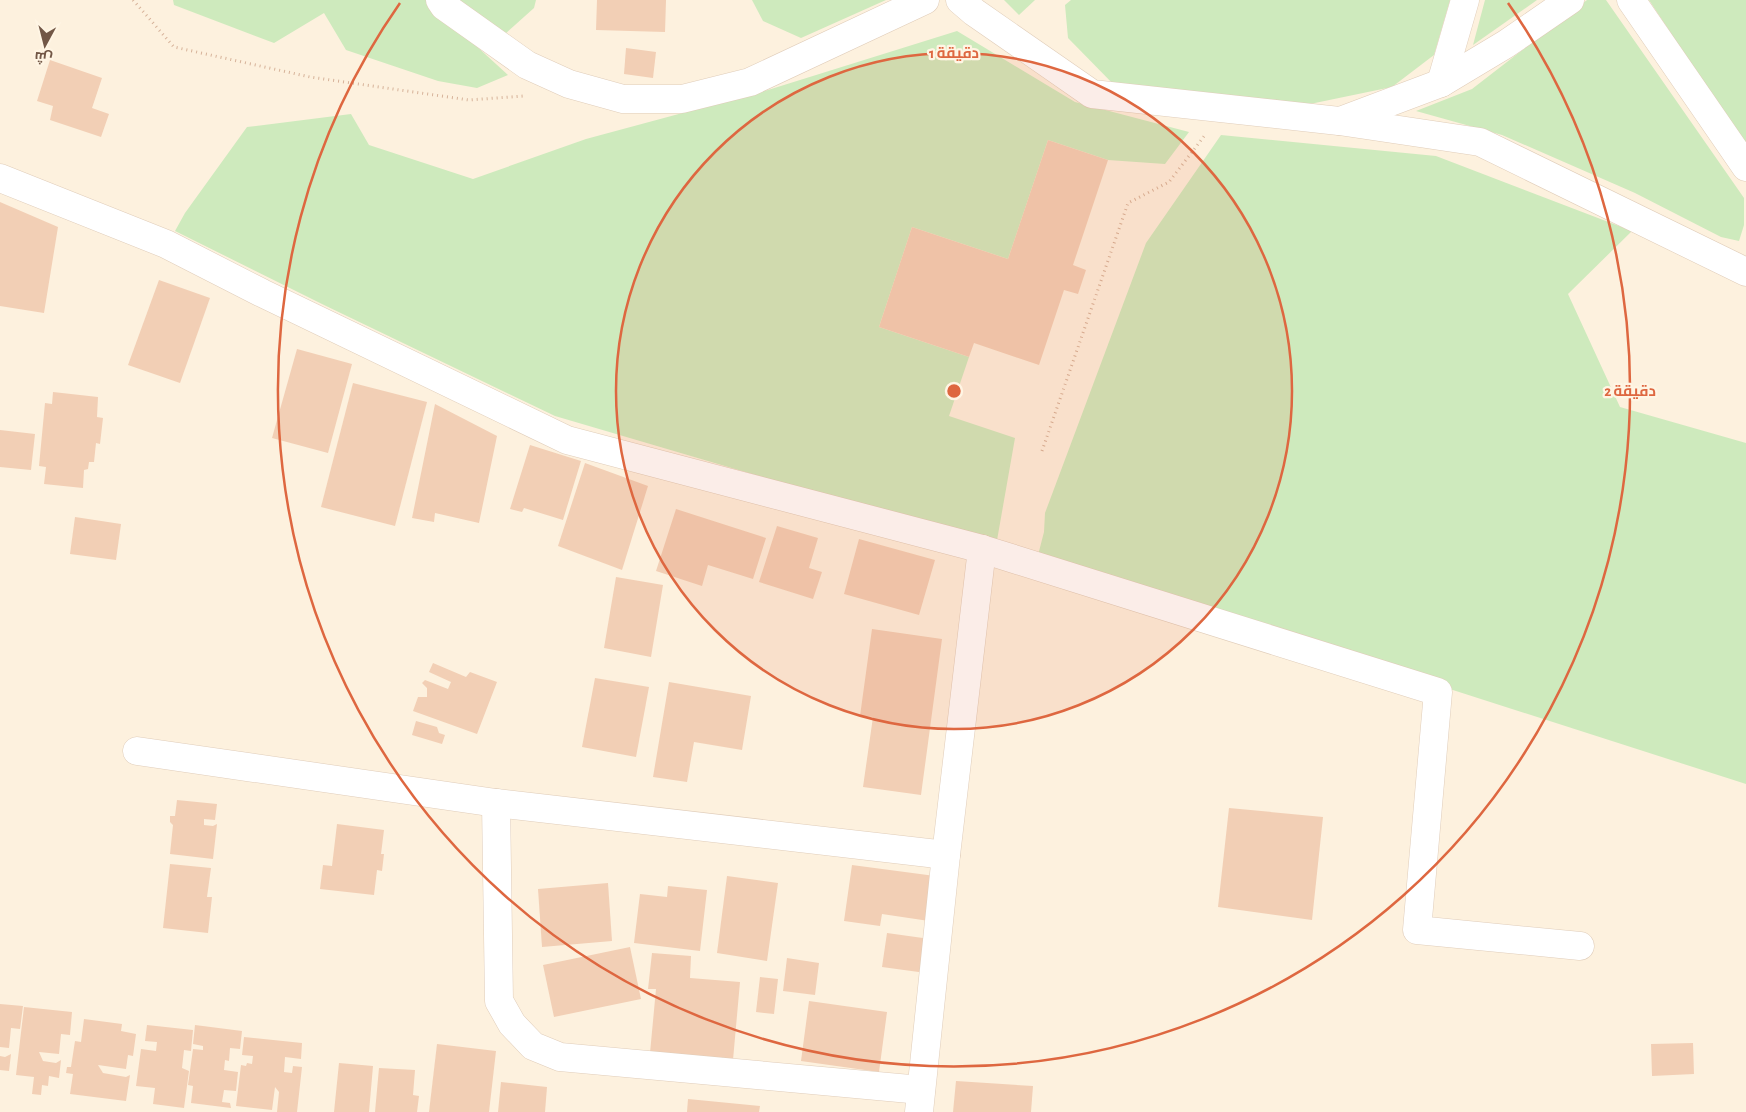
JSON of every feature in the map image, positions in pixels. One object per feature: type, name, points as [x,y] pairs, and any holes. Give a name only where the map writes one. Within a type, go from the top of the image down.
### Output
[{"type":"street","points":[[440,0],[444,6],[527,66],[569,84],[623,98],[682,99],[750,82],[925,0]]},
{"type":"street","points":[[960,0],[974,12],[1092,94],[1339,121],[1480,142],[1746,272]]},
{"type":"street","points":[[1441,83],[1465,0]]},
{"type":"street","points":[[1339,121],[1441,83],[1506,44],[1570,0]]},
{"type":"street","points":[[1631,0],[1746,167]]},
{"type":"street","points":[[0,178],[166,244],[262,293],[567,440],[982,548],[1438,692],[1417,930],[1580,946]]},
{"type":"street","points":[[496,803],[499,1001],[512,1024],[534,1046],[560,1057],[920,1101],[946,855],[982,548]]},
{"type":"street","points":[[137,751],[496,803],[946,855]]},
{"type":"path","points":[[134,0],[174,47],[310,77],[470,100],[528,96]]},
{"type":"path","points":[[1042,451],[1128,204],[1170,182],[1224,109]]},
{"type":"green space","points":[[173,0],[426,0],[508,75],[477,88],[438,81],[346,50],[324,13],[274,43],[174,5]]},
{"type":"green space","points":[[451,0],[536,0],[534,8],[505,34]]},
{"type":"green space","points":[[752,0],[886,0],[801,38],[763,21]]},
{"type":"green space","points":[[1004,0],[1035,0],[1019,15]]},
{"type":"green space","points":[[1071,0],[1450,0],[1434,55],[1392,87],[1310,104],[1119,90],[1068,38],[1065,5]]},
{"type":"green space","points":[[1485,0],[1537,0],[1473,45]]},
{"type":"green space","points":[[1587,0],[1606,0],[1744,198],[1744,225],[1739,241],[1721,237],[1635,193],[1502,135],[1416,111],[1472,89]]},
{"type":"green space","points":[[1649,0],[1746,0],[1746,147]]},
{"type":"green space","points":[[957,31],[1075,102],[1189,132],[1165,164],[1108,160],[1048,140],[1008,259],[912,227],[879,327],[969,357],[949,416],[1015,438],[996,546],[555,416],[175,231],[185,213],[247,127],[351,114],[369,145],[473,179],[586,139],[768,90]]},
{"type":"green space","points":[[1221,135],[1436,156],[1632,231],[1568,294],[1620,407],[1746,443],[1746,784],[1088,573],[1037,559],[1044,532],[1045,513],[1146,243]]},
{"type":"building","points":[[597,0],[666,0],[665,32],[596,30]]},
{"type":"building","points":[[626,48],[656,52],[653,78],[624,74]]},
{"type":"building","points":[[50,60],[102,78],[92,108],[109,114],[101,137],[50,120],[53,106],[37,101]]},
{"type":"building","points":[[1048,140],[1108,160],[1073,265],[1086,270],[1078,294],[1064,290],[1039,365],[974,343],[969,357],[879,327],[912,227],[1008,259]]},
{"type":"building","points":[[0,202],[58,227],[44,313],[0,306]]},
{"type":"building","points":[[159,280],[210,298],[180,383],[128,365]]},
{"type":"building","points":[[297,349],[352,364],[328,453],[272,438]]},
{"type":"building","points":[[353,383],[427,402],[395,526],[321,507]]},
{"type":"building","points":[[53,392],[98,397],[97,417],[103,418],[100,444],[96,443],[94,462],[89,462],[88,469],[84,470],[83,488],[44,484],[46,467],[39,466],[45,403],[52,404]]},
{"type":"building","points":[[435,404],[497,436],[479,523],[435,513],[434,522],[412,518]]},
{"type":"building","points":[[0,430],[35,434],[31,470],[0,467]]},
{"type":"building","points":[[530,445],[581,461],[563,520],[524,508],[522,512],[510,509]]},
{"type":"building","points":[[585,463],[648,486],[622,570],[558,546]]},
{"type":"building","points":[[676,509],[766,538],[753,579],[708,565],[702,586],[656,571]]},
{"type":"building","points":[[75,517],[121,524],[116,560],[70,554]]},
{"type":"building","points":[[777,526],[818,538],[809,568],[822,572],[813,599],[759,582]]},
{"type":"building","points":[[859,539],[935,560],[919,615],[844,594]]},
{"type":"building","points":[[616,577],[663,585],[651,657],[604,648]]},
{"type":"building","points":[[872,629],[942,639],[921,795],[863,787],[873,717],[860,716]]},
{"type":"building","points":[[433,663],[466,677],[470,672],[497,682],[477,734],[413,711],[418,697],[427,697],[427,688],[422,683],[425,680],[448,689],[451,682],[429,672]]},
{"type":"building","points":[[595,678],[649,687],[636,757],[582,747]]},
{"type":"building","points":[[669,682],[751,696],[742,750],[694,742],[687,782],[653,777]]},
{"type":"building","points":[[416,721],[437,727],[439,733],[445,735],[442,744],[412,735]]},
{"type":"building","points":[[177,800],[217,804],[215,820],[204,819],[204,825],[213,826],[217,824],[213,859],[170,854],[173,825],[170,822],[170,816],[175,816]]},
{"type":"building","points":[[1229,808],[1323,817],[1312,920],[1218,907]]},
{"type":"building","points":[[337,824],[384,830],[381,854],[384,854],[382,871],[377,870],[374,895],[320,889],[323,865],[332,866]]},
{"type":"building","points":[[170,864],[211,868],[207,897],[212,897],[208,933],[163,928]]},
{"type":"building","points":[[852,865],[935,876],[929,921],[882,914],[880,926],[844,921]]},
{"type":"building","points":[[727,876],[778,883],[767,961],[717,953]]},
{"type":"building","points":[[608,883],[612,941],[542,947],[538,889]]},
{"type":"building","points":[[668,886],[707,890],[700,951],[634,943],[640,894],[667,897]]},
{"type":"building","points":[[887,933],[930,939],[926,973],[882,967]]},
{"type":"building","points":[[630,947],[641,999],[554,1017],[543,965]]},
{"type":"building","points":[[652,953],[691,956],[690,978],[740,982],[733,1060],[650,1053],[656,989],[648,989]]},
{"type":"building","points":[[787,958],[819,963],[815,995],[783,991]]},
{"type":"building","points":[[760,977],[778,979],[774,1014],[756,1012]]},
{"type":"building","points":[[809,1001],[887,1012],[879,1072],[801,1061]]},
{"type":"building","points":[[0,1004],[23,1006],[20,1029],[11,1028],[9,1048],[0,1047]]},
{"type":"building","points":[[24,1007],[72,1012],[70,1035],[61,1034],[59,1054],[39,1052],[43,1061],[56,1063],[61,1060],[59,1078],[49,1076],[48,1086],[42,1085],[41,1095],[32,1094],[34,1077],[16,1075]]},
{"type":"building","points":[[84,1019],[122,1024],[121,1031],[136,1034],[133,1056],[128,1055],[126,1069],[98,1065],[103,1073],[126,1077],[130,1075],[126,1101],[70,1094],[73,1074],[66,1073],[67,1067],[71,1067],[75,1041],[81,1042]]},
{"type":"building","points":[[147,1025],[193,1030],[191,1051],[184,1050],[182,1068],[189,1071],[184,1108],[153,1104],[155,1088],[136,1086],[141,1049],[156,1051],[157,1042],[145,1041]]},
{"type":"building","points":[[195,1025],[242,1031],[240,1049],[230,1048],[229,1061],[225,1060],[224,1070],[238,1072],[236,1091],[224,1090],[222,1102],[230,1103],[231,1108],[191,1103],[193,1086],[188,1085],[193,1049],[203,1050],[203,1046],[193,1044]]},
{"type":"building","points":[[244,1037],[302,1043],[301,1059],[285,1057],[284,1072],[292,1073],[293,1066],[302,1067],[297,1112],[277,1112],[279,1092],[275,1087],[272,1110],[236,1106],[241,1065],[252,1064],[253,1056],[242,1055]]},
{"type":"building","points":[[1693,1043],[1694,1074],[1652,1076],[1651,1044]]},
{"type":"building","points":[[437,1044],[496,1051],[489,1112],[429,1112]]},
{"type":"building","points":[[11,1054],[9,1071],[0,1070],[0,1056],[5,1057]]},
{"type":"building","points":[[339,1063],[373,1066],[369,1112],[334,1112]]},
{"type":"building","points":[[379,1068],[415,1070],[413,1095],[419,1096],[417,1112],[375,1112]]},
{"type":"building","points":[[956,1081],[1033,1086],[1031,1112],[953,1112]]},
{"type":"building","points":[[501,1082],[547,1087],[545,1112],[498,1112]]},
{"type":"building","points":[[688,1099],[760,1106],[759,1112],[687,1112]]}]
